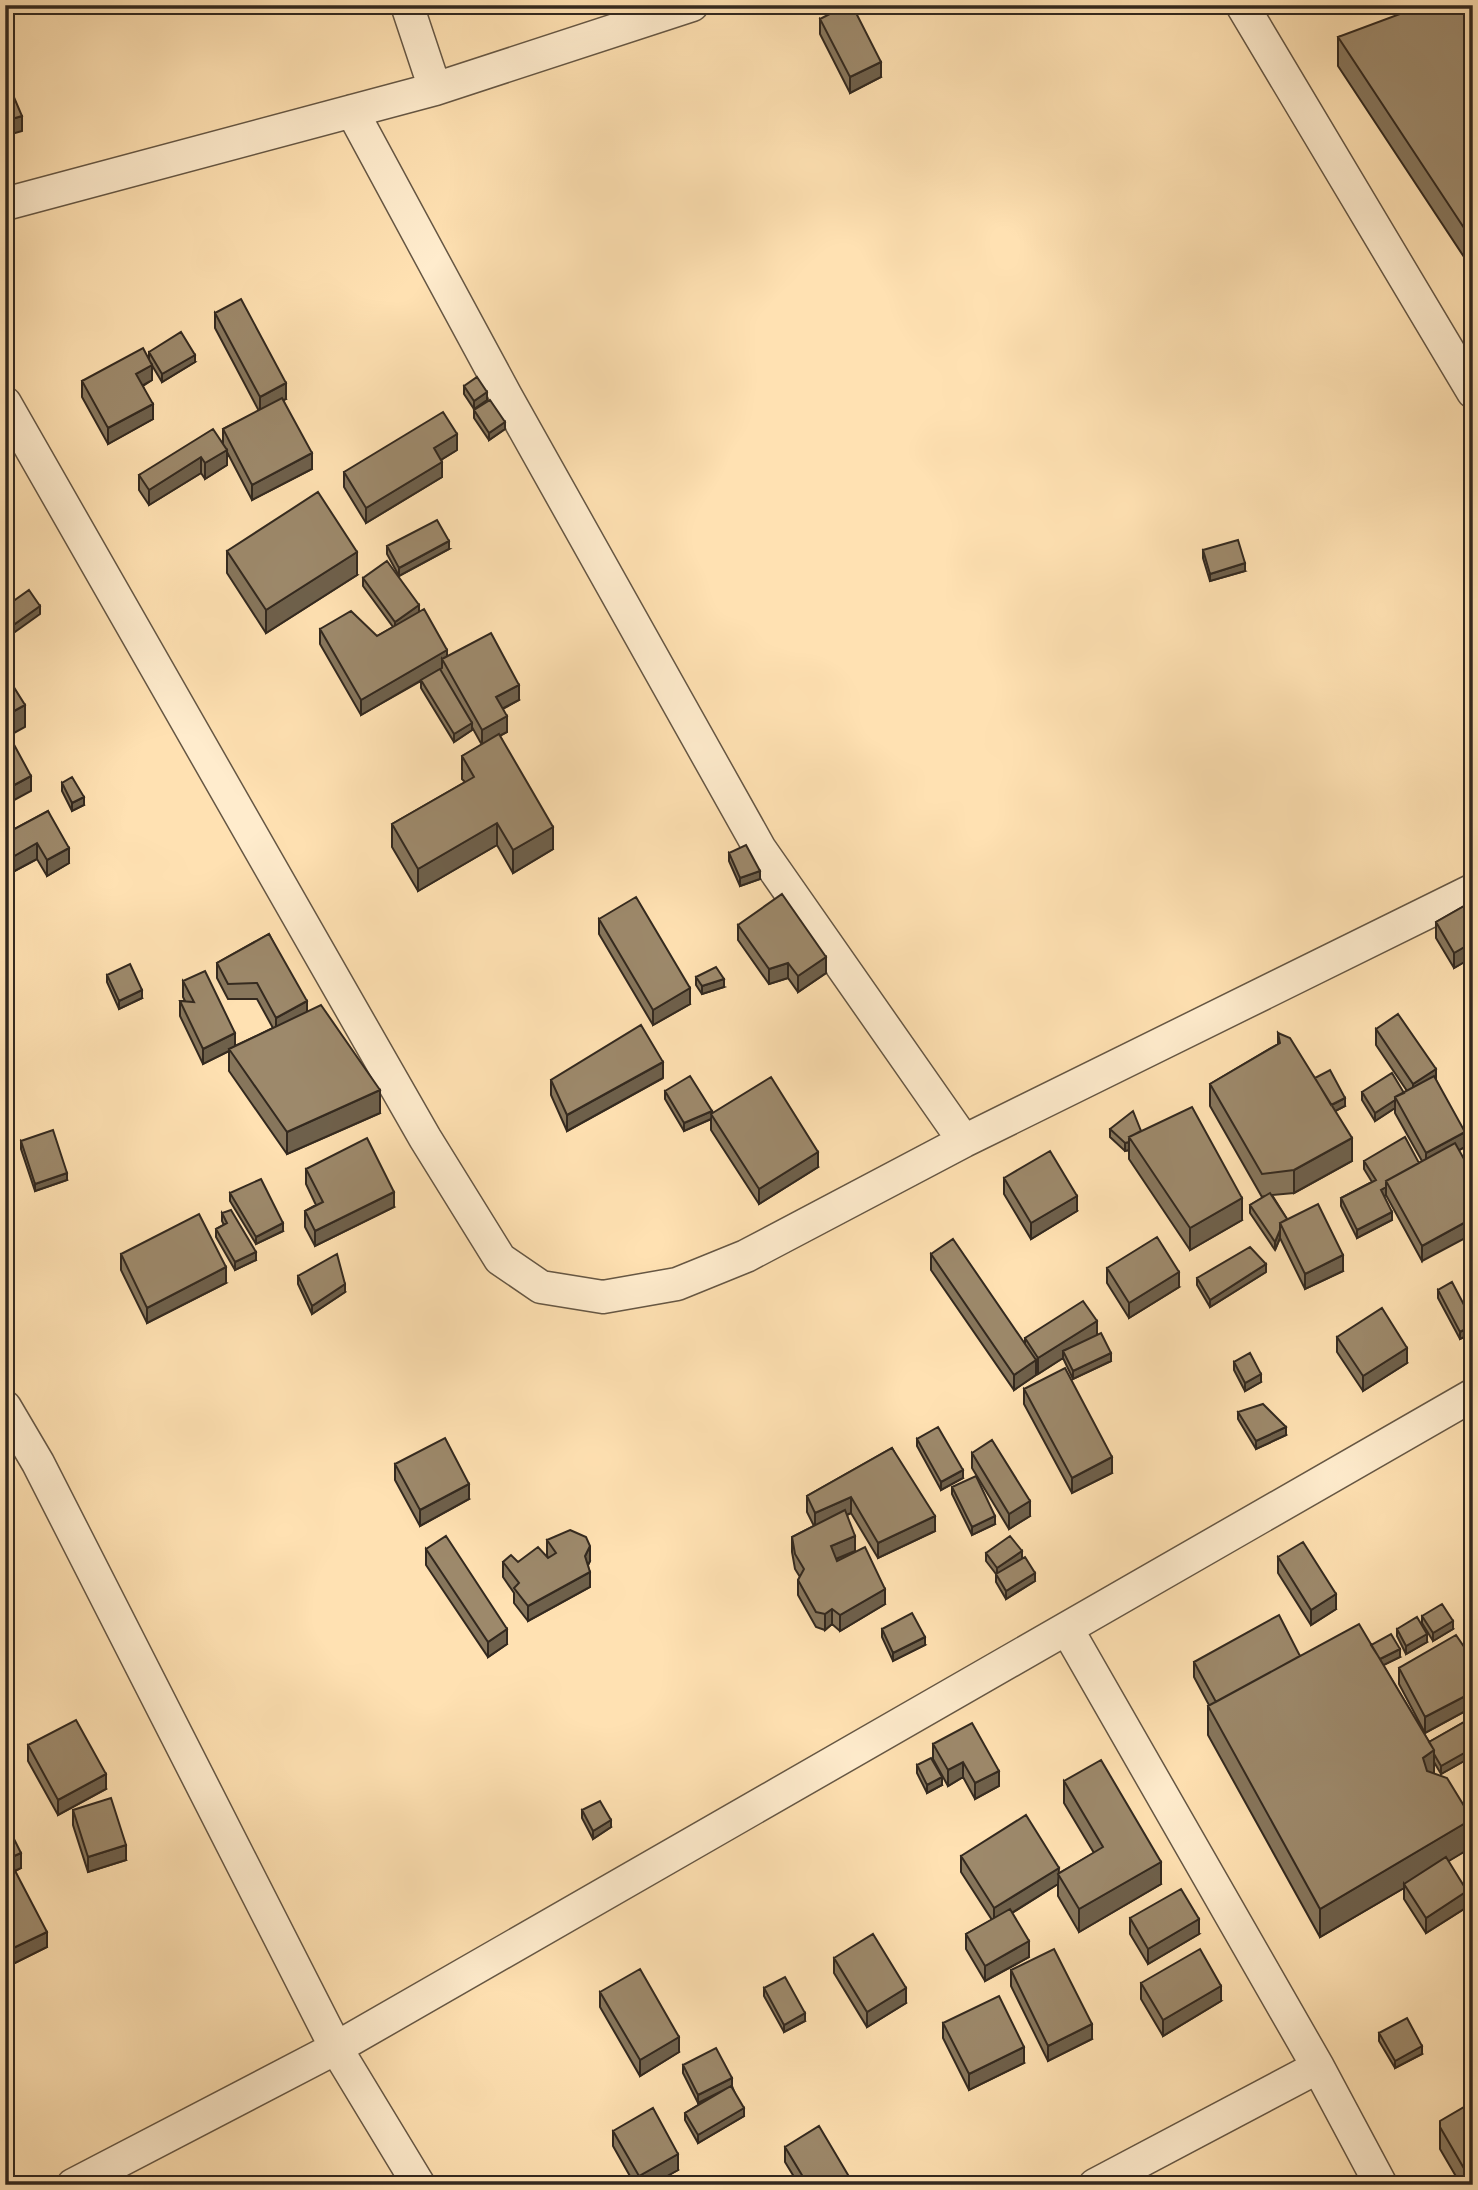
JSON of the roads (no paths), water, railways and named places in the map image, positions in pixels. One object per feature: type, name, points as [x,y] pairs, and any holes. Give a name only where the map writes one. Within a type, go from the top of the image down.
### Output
[{"type":"street","points":[[407,5],[435,89]]},
{"type":"street","points":[[5,204],[435,89],[692,5]]},
{"type":"street","points":[[1242,5],[1473,391]]},
{"type":"street","points":[[352,111],[506,396],[760,849],[964,1142]]},
{"type":"street","points":[[5,403],[425,1138],[500,1259],[541,1287],[603,1297],[677,1284],[746,1256],[964,1142],[1473,890]]},
{"type":"street","points":[[73,2185],[336,2048],[1473,1395]]},
{"type":"street","points":[[5,1407],[44,1475],[336,2048],[419,2185]]},
{"type":"street","points":[[1067,1629],[1318,2067],[1381,2185]]},
{"type":"street","points":[[1095,2185],[1318,2067]]}]
